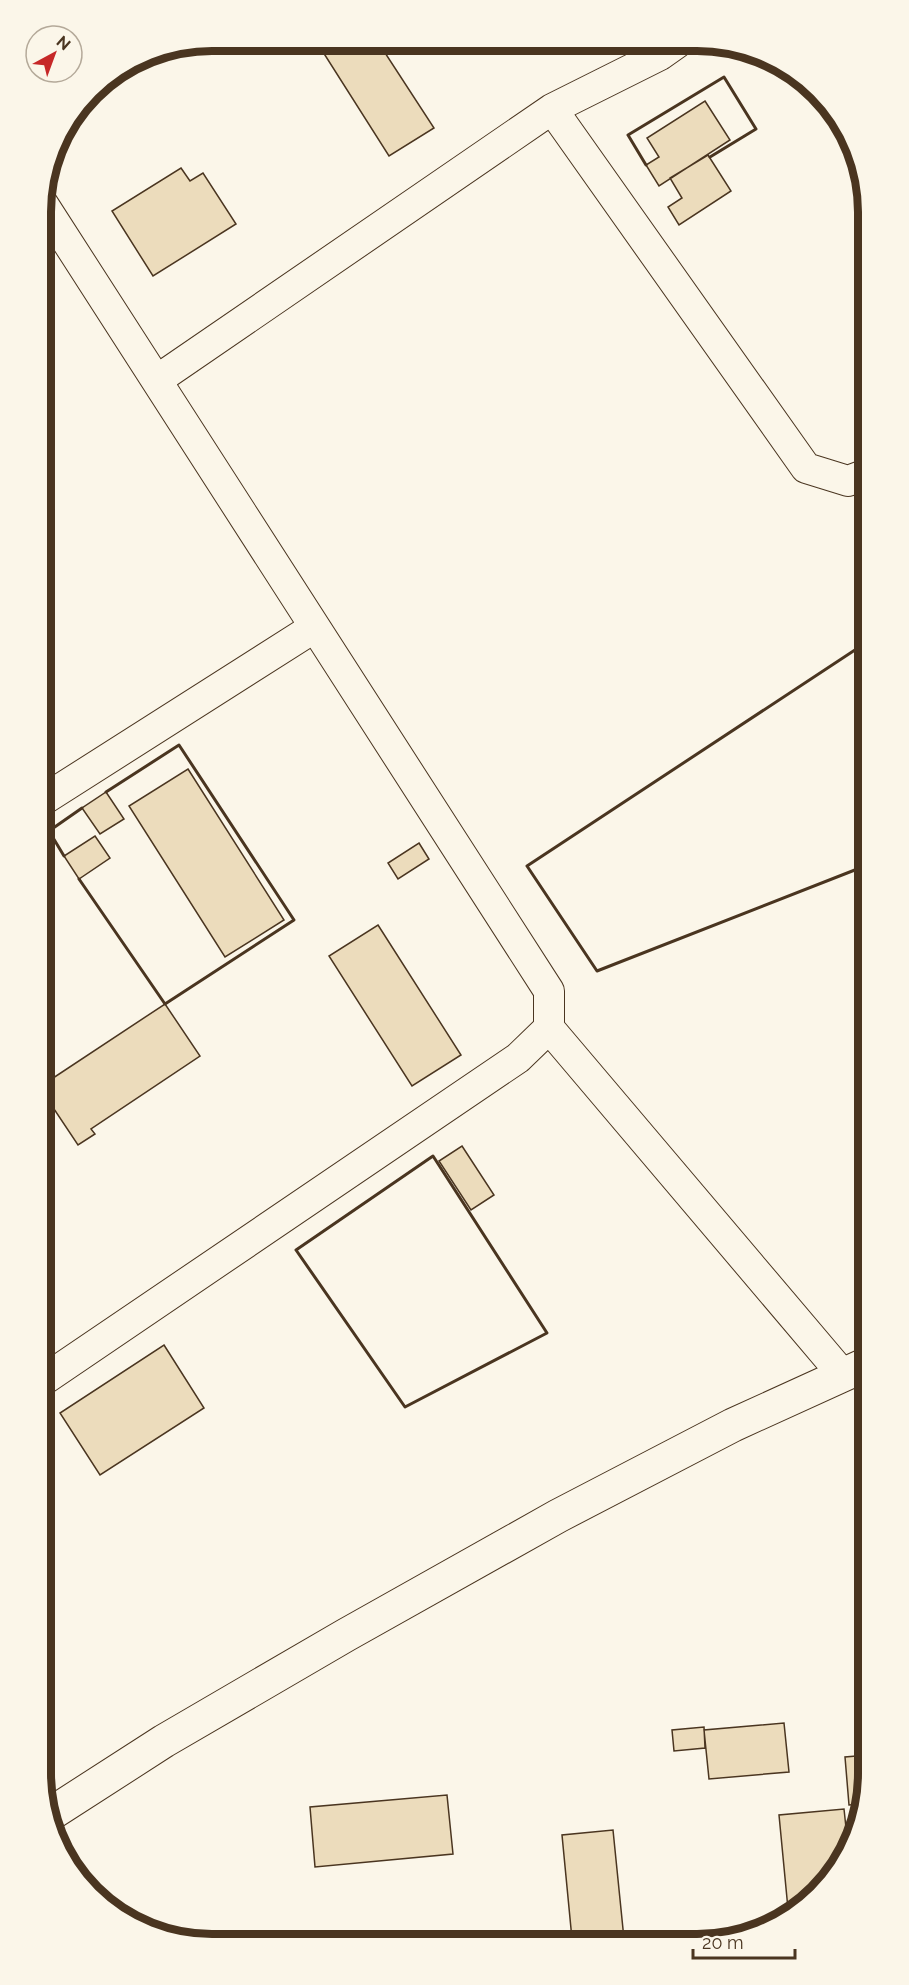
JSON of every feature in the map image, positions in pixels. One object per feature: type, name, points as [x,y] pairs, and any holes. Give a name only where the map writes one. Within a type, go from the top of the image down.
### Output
[{"type":"main road","points":[[55,1811],[174,1735],[558,1516],[732,1425],[855,1370]]},
{"type":"street","points":[[157,380],[552,109],[666,51]]},
{"type":"street","points":[[552,109],[806,468],[848,481],[858,477]]},
{"type":"street","points":[[51,216],[549,991],[549,1028],[855,1370]]},
{"type":"street","points":[[51,795],[315,627]]},
{"type":"street","points":[[51,1375],[518,1058],[549,1028]]},
{"type":"building","points":[[322,51],[384,51],[434,128],[389,156]]},
{"type":"building","points":[[705,101],[730,140],[659,186],[646,165],[659,157],[647,138]]},
{"type":"building","points":[[708,155],[731,191],[679,225],[668,207],[682,198],[670,178]]},
{"type":"building","points":[[181,168],[190,181],[203,173],[236,224],[153,276],[112,211]]},
{"type":"building","points":[[188,769],[284,920],[225,957],[129,806]]},
{"type":"building","points":[[106,792],[124,819],[100,834],[82,808]]},
{"type":"building","points":[[95,836],[110,858],[79,879],[64,856]]},
{"type":"building","points":[[419,843],[429,859],[398,879],[388,863]]},
{"type":"building","points":[[378,925],[461,1055],[412,1086],[329,956]]},
{"type":"building","points":[[165,1004],[200,1056],[91,1129],[95,1134],[78,1145],[51,1104],[51,1079]]},
{"type":"building","points":[[462,1146],[494,1195],[471,1210],[439,1161]]},
{"type":"building","points":[[164,1345],[204,1408],[100,1475],[60,1413]]},
{"type":"building","points":[[784,1723],[789,1772],[709,1779],[704,1730]]},
{"type":"building","points":[[704,1727],[705,1748],[674,1751],[672,1730]]},
{"type":"building","points":[[858,1756],[855,1805],[849,1805],[845,1757]]},
{"type":"building","points":[[447,1795],[453,1854],[315,1867],[310,1807]]},
{"type":"building","points":[[844,1809],[847,1833],[831,1862],[818,1879],[788,1906],[779,1815]]},
{"type":"building","points":[[613,1830],[623,1934],[572,1934],[562,1835]]},
{"type":"wall","points":[[646,165],[628,135],[724,77],[756,129],[710,157]]},
{"type":"wall","points":[[858,648],[527,866],[597,971],[858,869]]},
{"type":"wall","points":[[79,879],[165,1004],[294,920],[179,745],[106,792]]},
{"type":"wall","points":[[51,830],[82,808]]},
{"type":"wall","points":[[51,834],[64,856]]},
{"type":"wall","points":[[433,1156],[547,1333],[405,1407],[296,1250],[433,1156]]}]
